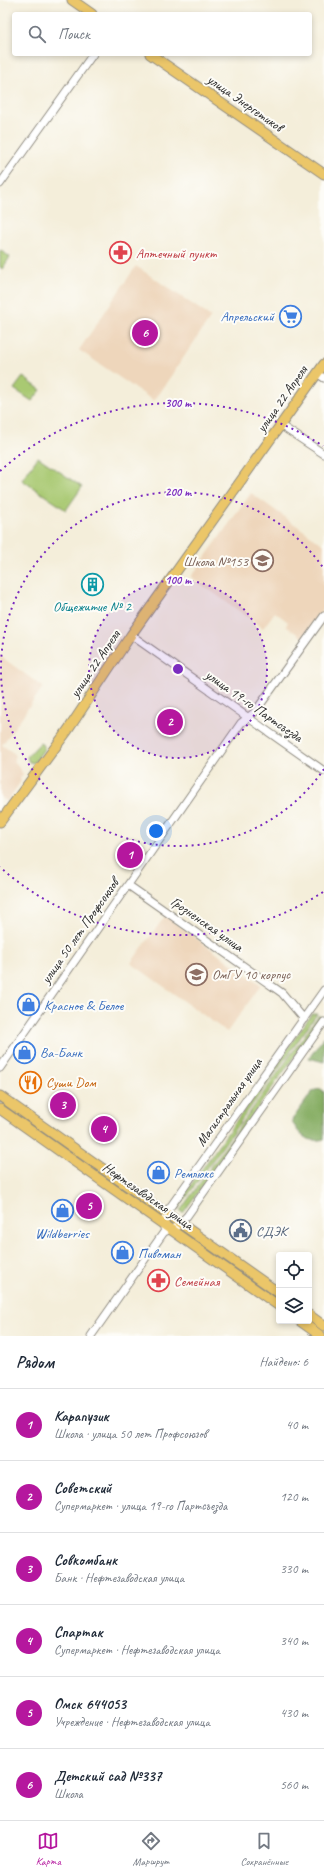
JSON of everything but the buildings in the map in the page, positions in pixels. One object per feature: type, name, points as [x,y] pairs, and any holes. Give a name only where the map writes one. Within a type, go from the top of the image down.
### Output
[{"type":"main road","points":[[72,0],[89,12]]},
{"type":"main road","name":"улица Энергетиков","points":[[153,56],[324,174]]},
{"type":"main road","name":"улица 22 Апреля","points":[[0,822],[68,730],[131,635],[280,426],[320,376],[324,364]]},
{"type":"main road","name":"Нефтезаводская улица","points":[[0,1096],[276,1291]]},
{"type":"main road","name":"Нефтезаводская улица","points":[[0,1109],[166,1229],[276,1304]]},
{"type":"main road","points":[[312,1317],[324,1326]]},
{"type":"main road","points":[[304,1324],[321,1336]]},
{"type":"street","points":[[0,184],[92,56]]},
{"type":"street","points":[[280,426],[324,454]]},
{"type":"street","name":"улица 50 лет Профсоюзов","points":[[0,1068],[241,723],[255,712],[324,616]]},
{"type":"street","name":"улица 19-го Партсъезда","points":[[131,635],[247,718],[324,770]]},
{"type":"street","name":"Грозненская улица","points":[[128,885],[282,993],[304,1019]]},
{"type":"street","name":"Магистральная улица","points":[[91,1336],[166,1229],[166,1213],[324,990]]},
{"type":"street","name":"Магистральная улица","points":[[166,1229],[180,1224],[324,1022]]},
{"type":"shaded area","points":[[136,266],[211,317],[154,401],[79,350]]},
{"type":"shaded area","name":"Школа №153","points":[[251,493],[324,545],[324,608],[303,638],[286,626],[288,622],[275,612],[263,628],[191,577]]},
{"type":"shaded area","points":[[0,656],[43,687],[2,745],[15,754],[14,761],[23,774],[20,778],[21,781],[7,802],[0,797]]},
{"type":"shaded area","name":"ОмГУ 10 корпус","points":[[165,916],[261,985],[227,1032],[131,963]]},
{"type":"green space","points":[[0,250],[10,257],[2,269],[0,267]]},
{"type":"green space","points":[[23,377],[41,390],[32,401],[14,389]]},
{"type":"green space","points":[[38,457],[82,487],[66,510],[22,480]]},
{"type":"green space","points":[[40,743],[44,746],[44,749],[34,763],[29,762],[27,757]]},
{"type":"green space","points":[[312,1014],[317,1014],[178,1209],[175,1207]]},
{"type":"green space","points":[[319,1015],[321,1019],[183,1213],[180,1211]]},
{"type":"green space","points":[[324,1037],[324,1062],[309,1058]]},
{"type":"green space","points":[[319,1089],[324,1092],[324,1139],[313,1140],[304,1137],[297,1130],[292,1120],[313,1091]]},
{"type":"place","name":"Аптечный пункт","points":[[121,253]]},
{"type":"place","name":"Апрельский","points":[[290,316]]},
{"type":"place","name":"Детский сад №337","points":[[145,333]]},
{"type":"place","name":"Школа №153","points":[[263,561]]},
{"type":"place","name":"Общежитие № 2","points":[[92,584]]},
{"type":"place","name":"Советский","points":[[170,722]]},
{"type":"place","name":"Карапузик","points":[[130,855]]},
{"type":"place","name":"ОмГУ 10 корпус","points":[[196,974]]},
{"type":"place","name":"Красное & Белое","points":[[28,1005]]},
{"type":"place","name":"Ва-Банк","points":[[24,1052]]},
{"type":"place","name":"Суши Dом","points":[[31,1082]]},
{"type":"place","name":"Совкомбанк","points":[[63,1105]]},
{"type":"place","name":"Спартак","points":[[104,1129]]},
{"type":"place","name":"Ремлюкс","points":[[159,1173]]},
{"type":"place","name":"Омск 644053","points":[[89,1206]]},
{"type":"place","name":"Wildberries","points":[[62,1211]]},
{"type":"place","name":"СДЭК","points":[[240,1231]]},
{"type":"place","name":"Пивоман","points":[[122,1253]]},
{"type":"place","name":"Семейная","points":[[158,1281]]}]
